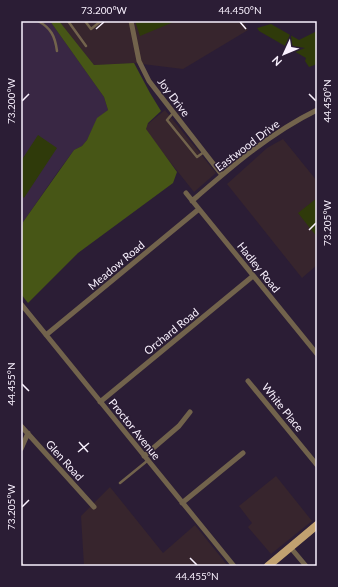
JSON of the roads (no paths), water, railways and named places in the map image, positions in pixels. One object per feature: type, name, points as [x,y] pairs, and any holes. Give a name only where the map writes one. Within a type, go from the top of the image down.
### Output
[{"type":"main road","points":[[268,566],[317,524]]},
{"type":"street","name":"Joy Drive","points":[[131,21],[137,52],[149,81],[222,174]]},
{"type":"street","name":"Eastwood Drive","points":[[192,201],[222,174],[270,138],[317,110]]},
{"type":"street","name":"Hadley Road","points":[[186,193],[317,354]]},
{"type":"street","name":"Meadow Road","points":[[46,335],[199,209]]},
{"type":"street","name":"Orchard Road","points":[[100,402],[253,276]]},
{"type":"street","name":"Proctor Avenue","points":[[21,304],[234,566]]},
{"type":"street","name":"White Place","points":[[248,381],[317,465]]},
{"type":"street","points":[[146,458],[179,426],[190,412]]},
{"type":"street","name":"Glen Road","points":[[21,426],[94,507]]},
{"type":"street","points":[[21,449],[28,433]]},
{"type":"street","points":[[182,503],[243,453]]},
{"type":"street","points":[[290,547],[306,566]]},
{"type":"lane","points":[[38,21],[48,26],[55,38],[57,51]]},
{"type":"lane","points":[[68,21],[86,46]]},
{"type":"lane","points":[[85,21],[91,29],[101,21]]},
{"type":"lane","points":[[173,113],[167,120],[197,157],[204,152]]},
{"type":"lane","points":[[120,483],[146,458]]}]
